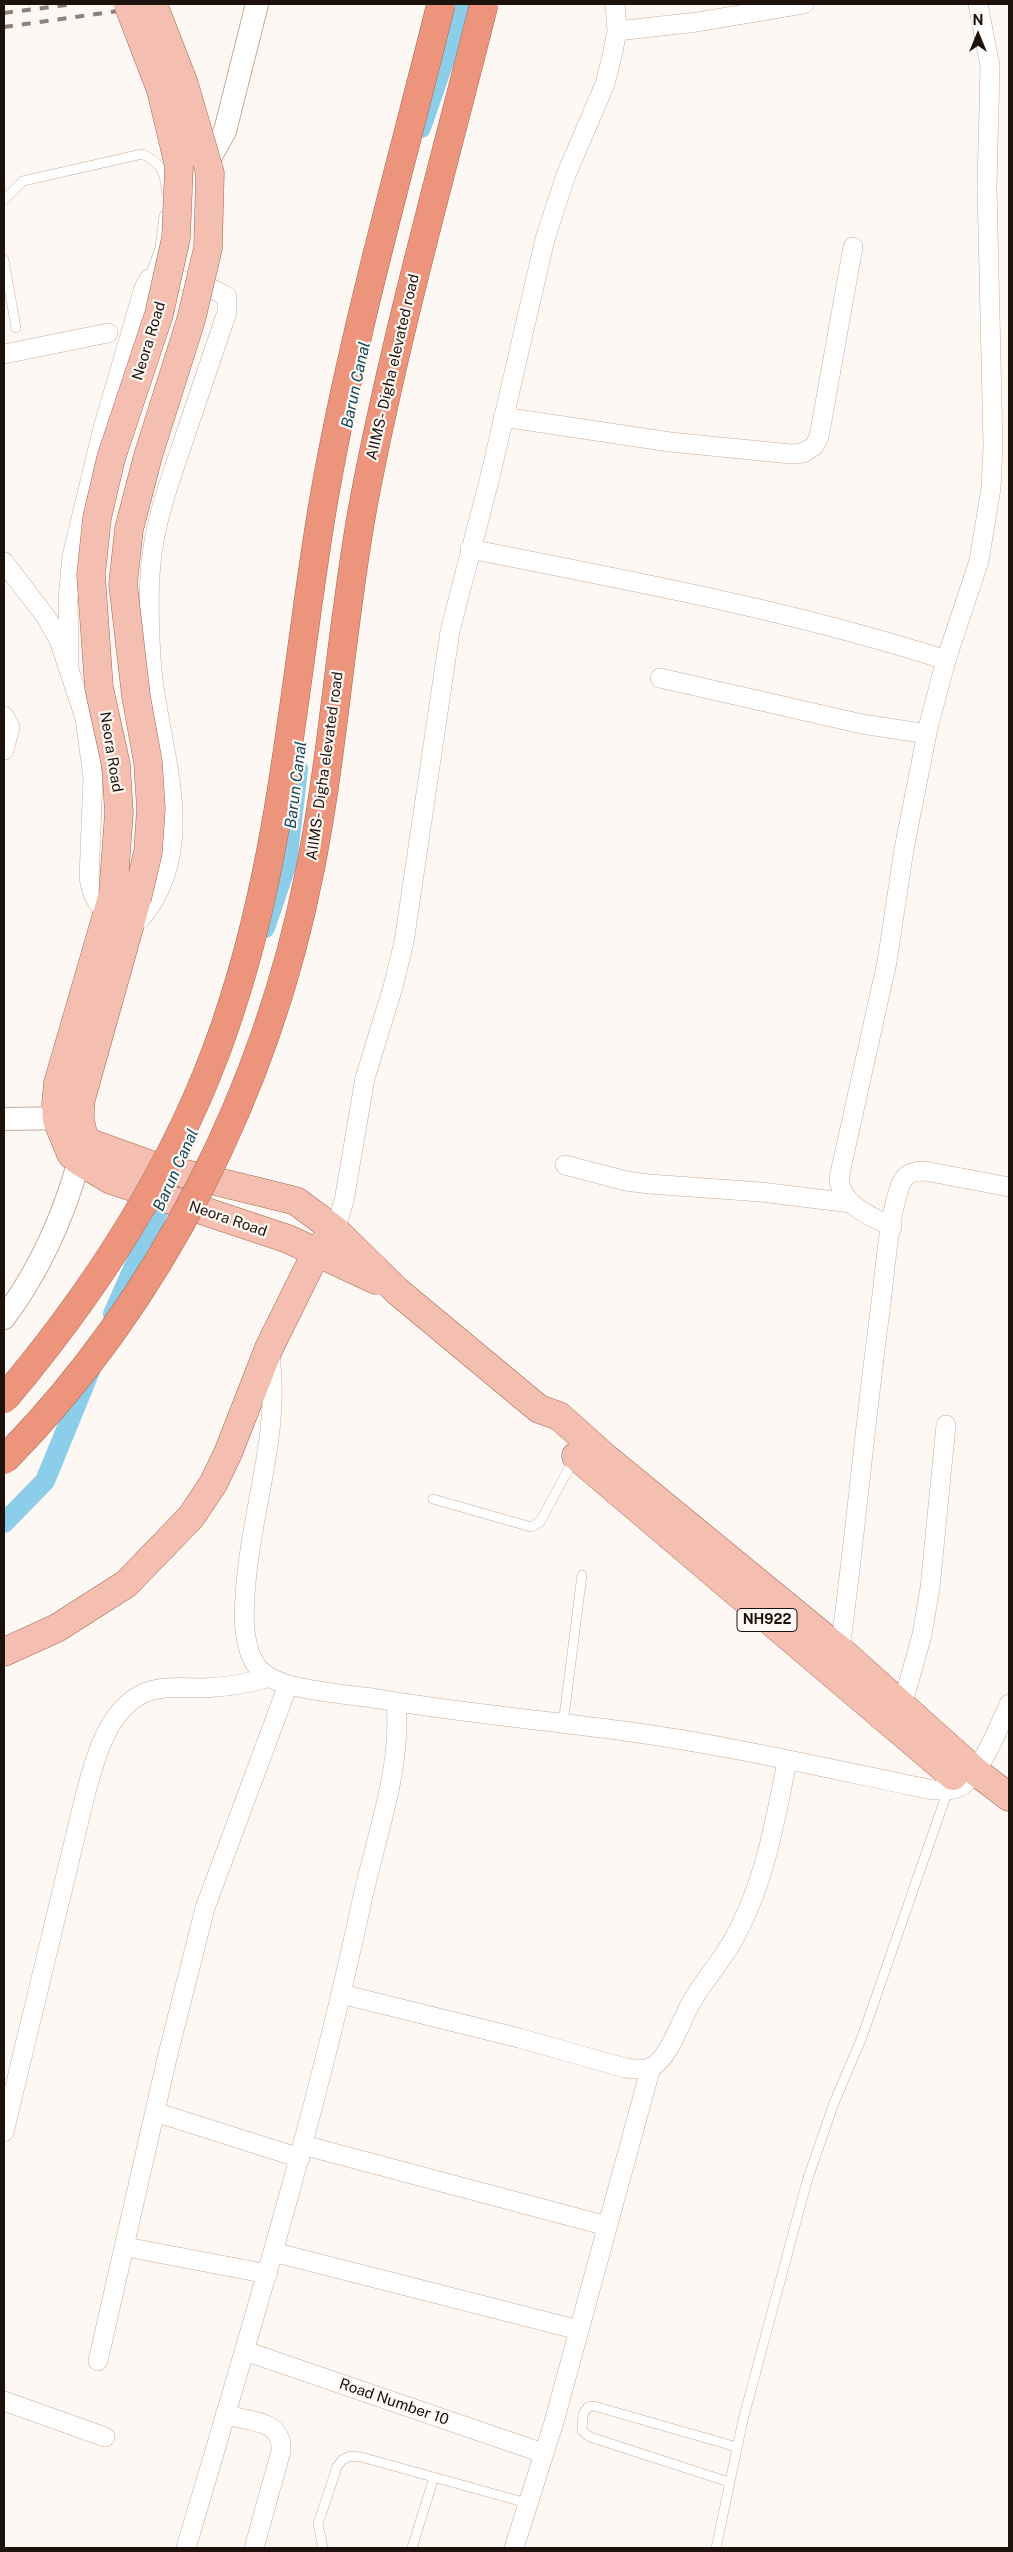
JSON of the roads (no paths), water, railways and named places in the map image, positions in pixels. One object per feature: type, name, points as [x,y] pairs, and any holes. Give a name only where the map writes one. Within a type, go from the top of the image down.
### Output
[{"type":"highway","points":[[4,1399],[52,1341],[93,1285],[130,1227],[178,1138],[209,1068],[233,1003],[268,864],[323,503],[338,428],[369,284],[442,4]]},
{"type":"highway","name":"AIIMS- Digha elevated road","points":[[4,1460],[38,1426],[97,1351],[128,1310],[168,1245],[216,1153],[241,1099],[271,1014],[290,953],[310,870],[332,726],[351,580],[393,361],[484,4]]},
{"type":"main road","name":"Neora Road","points":[[122,906],[116,765],[99,688],[91,575],[97,518],[111,458],[159,314],[176,238],[169,202],[178,166],[161,90],[128,4]]},
{"type":"main road","points":[[153,4],[184,84],[210,174],[208,248],[191,320],[148,456],[129,529],[123,584],[136,696],[148,762],[151,809],[148,852],[122,906],[81,1099],[68,1118],[82,1132],[87,1142],[148,1178],[296,1201],[336,1230],[397,1291],[539,1409],[559,1416],[606,1458],[840,1650],[902,1706],[962,1782],[1009,1797]]},
{"type":"main road","points":[[169,202],[209,197]]},
{"type":"main road","name":"Neora Road","points":[[68,1118],[71,1154],[79,1161],[111,1180],[148,1178],[317,1251],[397,1291]]},
{"type":"main road","points":[[4,1652],[57,1628],[126,1584],[192,1517],[213,1484],[228,1453],[269,1348],[317,1251],[336,1230]]},
{"type":"main road","name":"NH922","points":[[539,1409],[547,1429],[576,1456],[962,1782],[1009,1816]]},
{"type":"street","points":[[207,163],[225,131],[257,4]]},
{"type":"street","points":[[336,1230],[344,1201],[365,1078],[393,987],[404,942],[421,840],[440,684],[450,630],[545,239],[566,175],[604,84],[617,31],[615,4]]},
{"type":"street","points":[[617,31],[697,22],[804,4]]},
{"type":"street","points":[[892,1227],[869,1216],[851,1202],[840,1190],[839,1178],[887,962],[904,849],[927,734],[946,660],[977,568],[991,488],[993,446],[987,186],[990,66],[978,4]]},
{"type":"street","points":[[503,417],[742,450],[791,454],[803,453],[814,446],[821,430],[853,247]]},
{"type":"street","points":[[6,568],[46,617],[59,640],[69,663],[85,718],[93,778],[90,886],[97,904],[122,906],[141,918],[154,903],[163,881],[173,840],[174,805],[152,672],[148,604],[152,554],[163,500],[227,312],[227,298],[218,290],[160,276],[149,279],[144,288],[102,428],[72,556],[68,599],[69,663]]},
{"type":"street","points":[[4,354],[108,333]]},
{"type":"street","points":[[470,549],[710,598],[880,640],[946,660]]},
{"type":"street","points":[[660,678],[862,724],[927,734]]},
{"type":"street","points":[[4,716],[10,727],[4,750]]},
{"type":"street","points":[[4,1119],[68,1118]]},
{"type":"street","points":[[4,1318],[46,1254],[63,1214],[79,1161]]},
{"type":"street","points":[[565,1165],[642,1183],[762,1192],[851,1202]]},
{"type":"street","points":[[840,1650],[870,1392],[892,1227],[901,1183],[907,1175],[914,1171],[945,1174],[1009,1187]]},
{"type":"street","points":[[269,1348],[273,1374],[274,1404],[247,1565],[244,1610],[245,1634],[250,1654],[257,1668],[267,1678],[288,1685],[396,1702],[709,1744],[933,1790],[962,1782],[1009,1704]]},
{"type":"street","points":[[902,1706],[922,1635],[930,1588],[946,1425]]},
{"type":"street","points":[[4,2132],[7,2102],[85,1796],[97,1755],[113,1722],[131,1700],[143,1693],[172,1688],[242,1685],[267,1678]]},
{"type":"street","points":[[98,2360],[126,2247],[155,2112],[205,1908],[288,1685]]},
{"type":"street","points":[[186,2548],[268,2274],[302,2152],[341,1994],[396,1750],[398,1723],[396,1702]]},
{"type":"street","points":[[341,1994],[527,2040],[626,2068],[640,2070],[651,2067],[661,2058],[695,1995],[732,1943],[748,1910],[770,1845],[787,1761]]},
{"type":"street","points":[[514,2548],[579,2330],[651,2067]]},
{"type":"street","points":[[155,2112],[302,2152],[608,2226]]},
{"type":"street","points":[[126,2247],[268,2274]]},
{"type":"street","points":[[273,2252],[579,2330]]},
{"type":"street","name":"Road Number 10","points":[[245,2351],[543,2453]]},
{"type":"street","points":[[4,2401],[105,2437]]},
{"type":"street","points":[[225,2415],[273,2428],[282,2440],[281,2452],[254,2548]]},
{"type":"lane","points":[[4,200],[23,181],[142,154],[154,158],[161,168],[166,182],[169,202],[160,248],[149,279]]},
{"type":"lane","points":[[4,260],[16,328]]},
{"type":"lane","points":[[433,1499],[531,1527],[540,1522],[576,1456]]},
{"type":"lane","points":[[563,1724],[582,1575]]},
{"type":"lane","points":[[716,2548],[737,2447],[806,2181],[834,2103],[862,2037],[962,1782]]},
{"type":"lane","points":[[729,2482],[590,2436],[582,2431],[581,2423],[588,2407],[594,2406],[737,2447]]},
{"type":"lane","points":[[323,2548],[318,2524],[337,2467],[342,2460],[350,2456],[361,2457],[526,2503]]},
{"type":"lane","points":[[412,2548],[434,2477]]},
{"type":"waterway","name":"Barun Canal","points":[[421,128],[464,4]]},
{"type":"waterway","name":"Barun Canal","points":[[265,928],[287,863],[298,769]]},
{"type":"waterway","name":"Barun Canal","points":[[113,1314],[170,1185]]},
{"type":"waterway","name":"Barun Canal","points":[[4,1523],[45,1481],[90,1371]]},
{"type":"railway","points":[[4,13],[74,4]]},
{"type":"railway","points":[[4,27],[168,4]]}]
